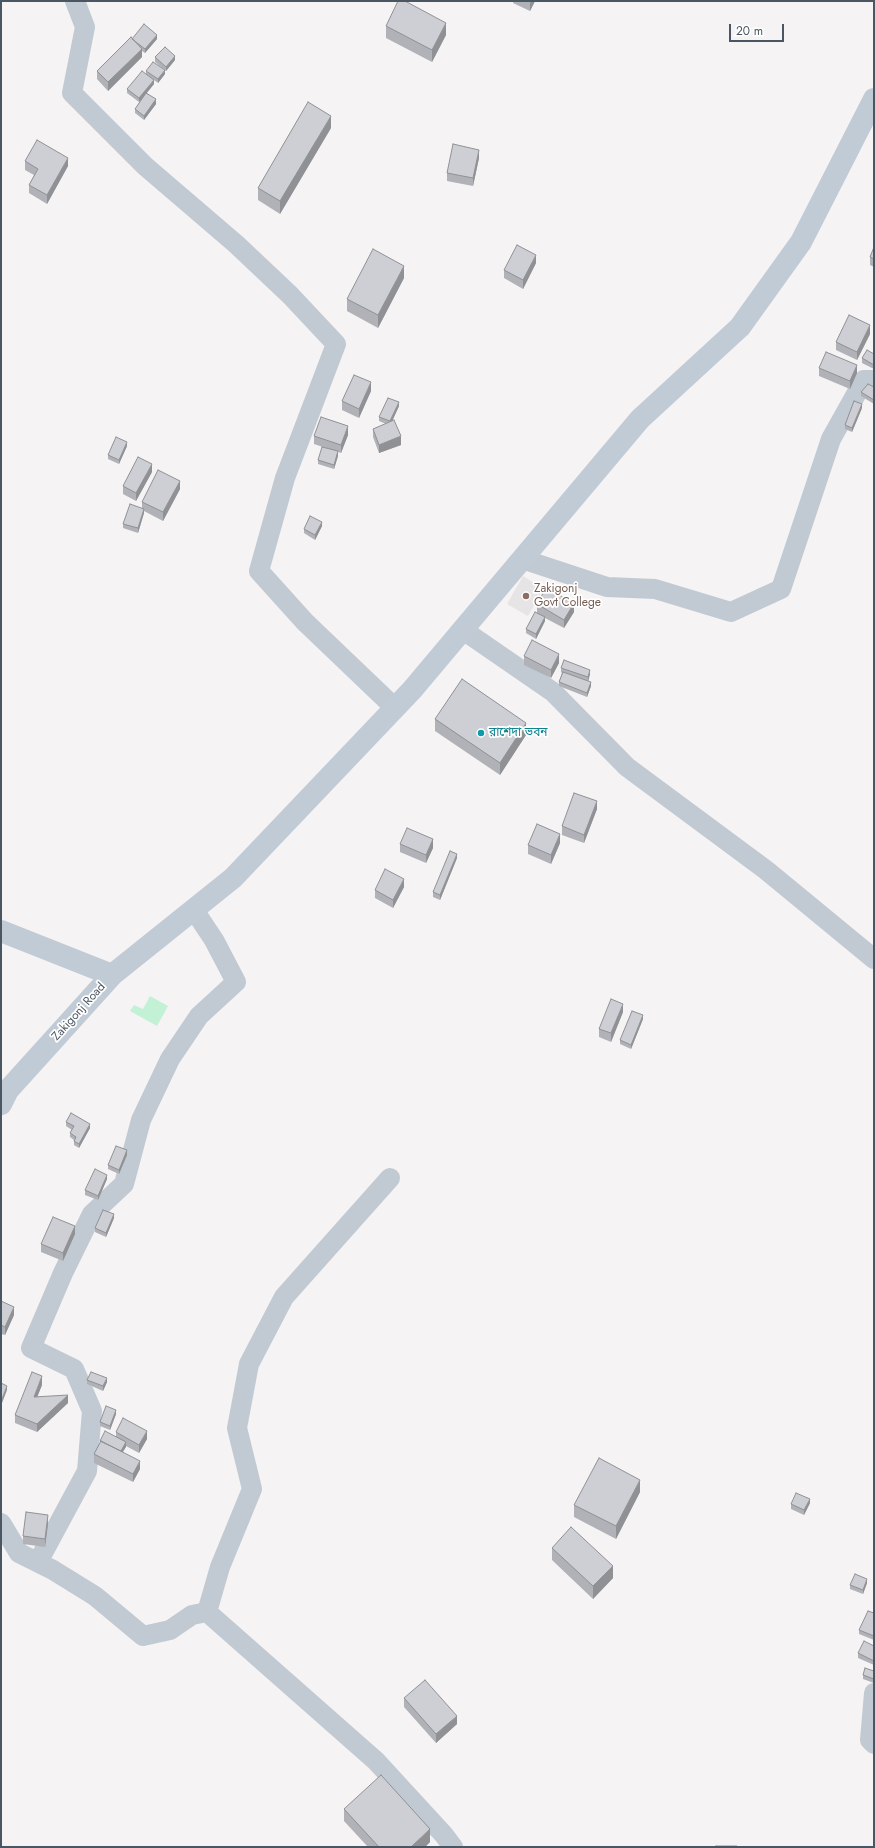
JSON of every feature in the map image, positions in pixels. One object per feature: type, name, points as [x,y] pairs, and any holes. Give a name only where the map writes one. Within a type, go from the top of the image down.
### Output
[{"type":"street","points":[[75,1],[84,27],[72,93],[145,166],[236,244],[290,295],[336,344],[285,478],[259,571],[305,622],[395,708]]},
{"type":"street","points":[[112,975],[233,878],[395,708],[463,630],[640,419],[740,327],[801,242],[874,99]]},
{"type":"street","points":[[522,559],[607,587],[655,589],[731,612],[780,589],[831,439],[864,380],[874,380]]},
{"type":"street","points":[[463,630],[553,692],[627,767],[766,870],[874,959]]},
{"type":"street","points":[[38,1562],[87,1471],[92,1411],[74,1369],[31,1348],[63,1273],[92,1214],[124,1184],[141,1120],[170,1059],[199,1016],[236,982],[214,940],[194,910]]},
{"type":"street","name":"Zakigonj Road","points":[[1,931],[112,975],[8,1090],[1,1104]]},
{"type":"street","points":[[208,1612],[220,1567],[252,1489],[237,1428],[249,1364],[284,1297],[390,1178]]},
{"type":"street","points":[[1,1524],[19,1552],[95,1596],[143,1636],[170,1630],[192,1615],[208,1612]]},
{"type":"street","points":[[208,1612],[376,1761],[444,1835],[453,1847]]},
{"type":"street","points":[[874,1694],[870,1740],[874,1744]]},
{"type":"shaded area","name":"Zakigonj Govt College","points":[[523,576],[544,589],[528,616],[507,604]]},
{"type":"green space","points":[[150,996],[168,1006],[157,1026],[130,1011],[134,1005],[143,1009]]},
{"type":"building","points":[[398,1],[405,1],[446,23],[432,50],[386,26]]},
{"type":"building","points":[[144,24],[157,35],[145,49],[132,39]]},
{"type":"building","points":[[131,37],[142,49],[108,82],[97,71]]},
{"type":"building","points":[[165,47],[175,56],[166,67],[155,57]]},
{"type":"building","points":[[153,62],[165,70],[158,79],[146,71]]},
{"type":"building","points":[[142,71],[154,80],[139,98],[127,89]]},
{"type":"building","points":[[146,93],[156,99],[144,116],[135,109]]},
{"type":"building","points":[[308,102],[331,116],[280,201],[258,188]]},
{"type":"building","points":[[37,140],[68,158],[47,195],[29,185],[38,169],[25,161]]},
{"type":"building","points":[[453,144],[479,150],[473,178],[447,173]]},
{"type":"building","points":[[517,245],[536,255],[523,280],[504,270]]},
{"type":"building","points":[[874,247],[874,259],[870,257]]},
{"type":"building","points":[[373,249],[404,266],[378,315],[347,299]]},
{"type":"building","points":[[849,315],[870,325],[857,352],[836,342]]},
{"type":"building","points":[[867,350],[874,354],[874,365],[862,358]]},
{"type":"building","points":[[826,352],[857,365],[850,381],[819,368]]},
{"type":"building","points":[[354,375],[371,382],[359,409],[342,401]]},
{"type":"building","points":[[868,384],[874,387],[874,400],[861,392]]},
{"type":"building","points":[[388,398],[399,402],[390,421],[379,417]]},
{"type":"building","points":[[854,401],[862,404],[852,428],[845,425]]},
{"type":"building","points":[[321,417],[348,426],[341,445],[314,436]]},
{"type":"building","points":[[394,420],[401,436],[379,445],[373,429]]},
{"type":"building","points":[[116,437],[127,442],[119,460],[108,455]]},
{"type":"building","points":[[322,447],[338,451],[334,465],[318,460]]},
{"type":"building","points":[[138,457],[152,464],[136,493],[123,486]]},
{"type":"building","points":[[158,470],[180,481],[163,512],[142,502]]},
{"type":"building","points":[[130,504],[144,509],[138,528],[123,524]]},
{"type":"building","points":[[310,516],[322,522],[315,535],[304,529]]},
{"type":"building","points":[[546,588],[574,603],[564,620],[537,604]]},
{"type":"building","points":[[535,612],[545,617],[536,634],[526,629]]},
{"type":"building","points":[[532,640],[559,654],[551,670],[524,656]]},
{"type":"building","points":[[564,660],[590,670],[588,677],[561,668]]},
{"type":"building","points":[[563,672],[591,682],[587,693],[559,682]]},
{"type":"building","name":"রাশেদা ভবন","points":[[462,679],[526,723],[500,763],[435,719]]},
{"type":"building","points":[[574,793],[597,801],[584,835],[562,826]]},
{"type":"building","points":[[537,824],[560,834],[551,855],[528,845]]},
{"type":"building","points":[[407,828],[433,839],[426,855],[400,844]]},
{"type":"building","points":[[450,851],[457,854],[440,895],[433,892]]},
{"type":"building","points":[[385,869],[404,879],[393,900],[375,890]]},
{"type":"building","points":[[611,999],[623,1004],[611,1033],[599,1029]]},
{"type":"building","points":[[632,1011],[643,1015],[631,1045],[620,1040]]},
{"type":"building","points":[[71,1113],[90,1124],[79,1144],[74,1141],[76,1137],[70,1133],[74,1126],[66,1122]]},
{"type":"building","points":[[116,1146],[127,1150],[119,1170],[108,1165]]},
{"type":"building","points":[[95,1169],[107,1175],[98,1196],[85,1190]]},
{"type":"building","points":[[103,1210],[114,1214],[106,1233],[95,1228]]},
{"type":"building","points":[[53,1217],[75,1226],[63,1253],[41,1244]]},
{"type":"building","points":[[1,1301],[14,1307],[5,1327],[1,1325]]},
{"type":"building","points":[[32,1372],[42,1376],[34,1397],[68,1395],[37,1424],[15,1415]]},
{"type":"building","points":[[91,1372],[107,1378],[103,1386],[87,1380]]},
{"type":"building","points":[[1,1383],[7,1386],[2,1399],[1,1399]]},
{"type":"building","points":[[106,1406],[116,1410],[110,1426],[100,1422]]},
{"type":"building","points":[[123,1418],[147,1431],[139,1445],[116,1432]]},
{"type":"building","points":[[105,1431],[126,1442],[121,1451],[100,1441]]},
{"type":"building","points":[[101,1441],[140,1461],[133,1474],[94,1454]]},
{"type":"building","points":[[599,1458],[640,1480],[616,1526],[574,1505]]},
{"type":"building","points":[[796,1493],[810,1499],[804,1510],[791,1504]]},
{"type":"building","points":[[26,1512],[48,1515],[45,1539],[23,1536]]},
{"type":"building","points":[[571,1527],[613,1566],[593,1586],[552,1548]]},
{"type":"building","points":[[855,1574],[867,1579],[863,1590],[850,1585]]},
{"type":"building","points":[[868,1611],[874,1613],[874,1636],[859,1630]]},
{"type":"building","points":[[864,1641],[874,1646],[874,1661],[858,1653]]},
{"type":"building","points":[[865,1668],[874,1671],[874,1679],[863,1675]]},
{"type":"building","points":[[425,1680],[457,1716],[436,1734],[404,1698]]},
{"type":"building","points":[[381,1775],[430,1829],[411,1847],[379,1847],[344,1809]]},
{"type":"building","points":[[737,1846],[737,1847],[716,1847]]},
{"type":"place","name":"Zakigonj Govt College","points":[[526,596]]},
{"type":"place","name":"রাশেদা ভবন","points":[[481,733]]}]
